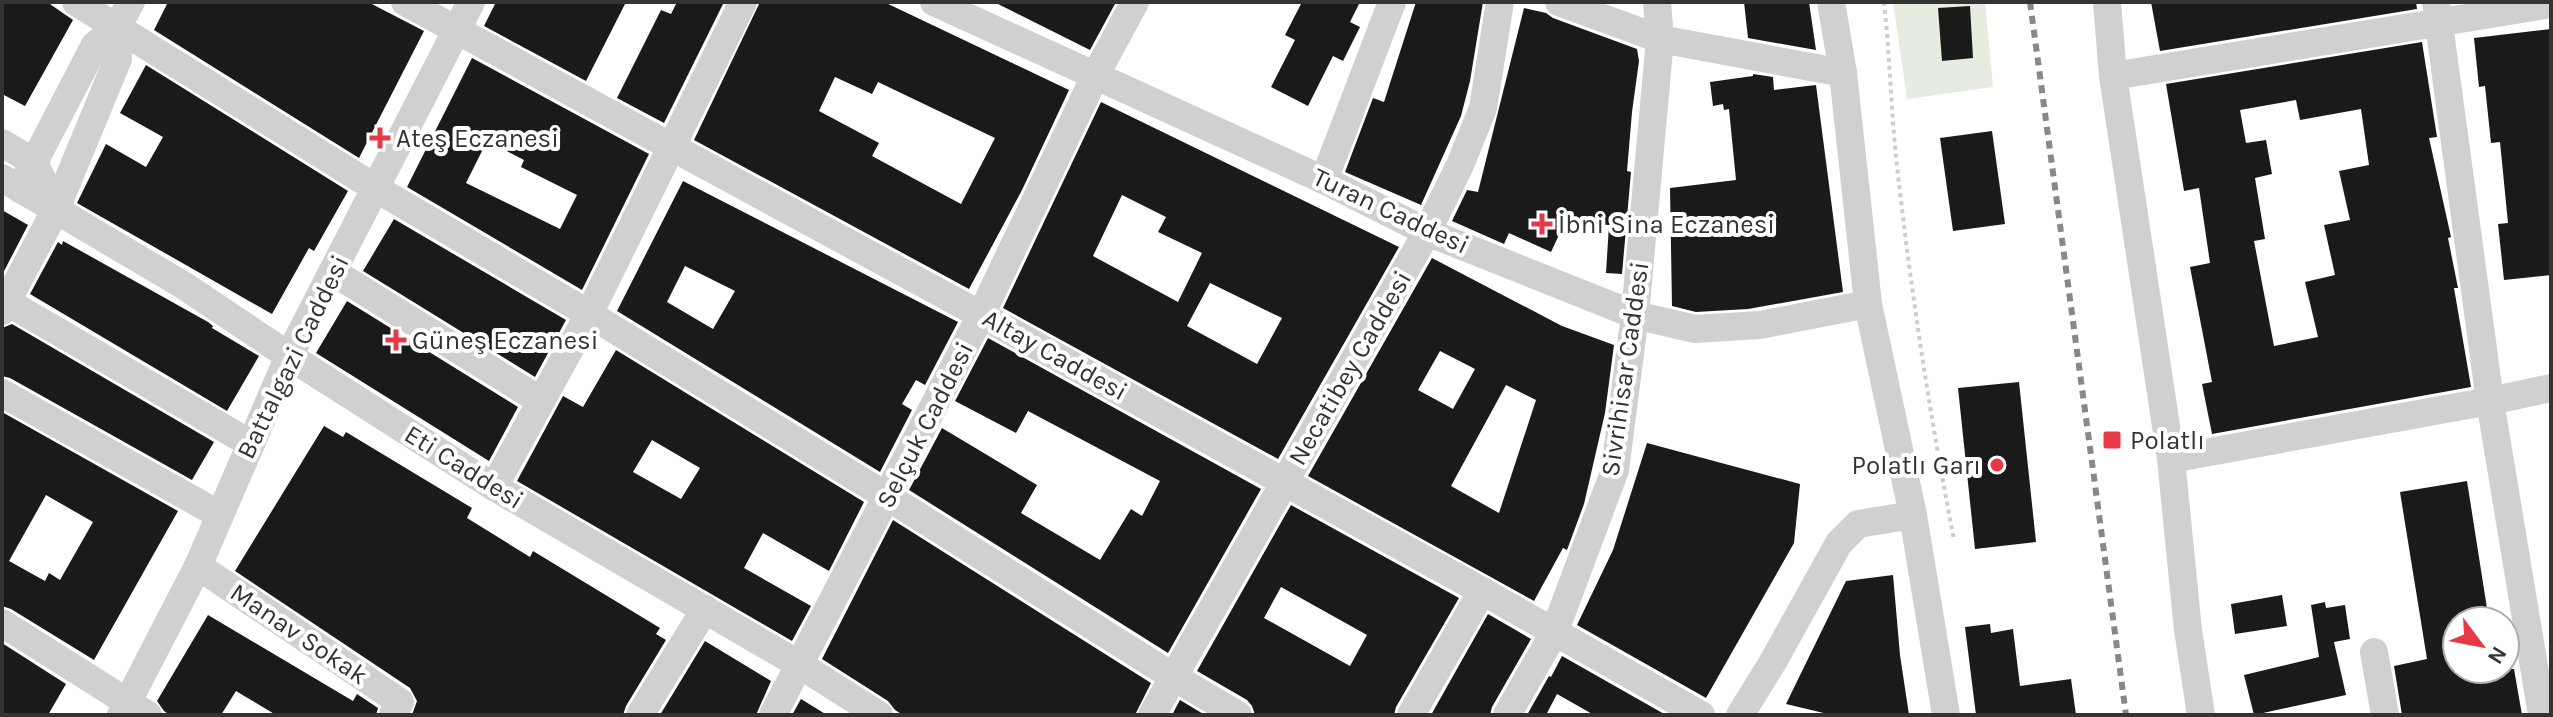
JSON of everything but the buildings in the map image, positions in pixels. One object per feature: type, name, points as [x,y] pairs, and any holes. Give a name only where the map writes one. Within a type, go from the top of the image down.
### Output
[{"type":"street","points":[[76,2],[377,189],[888,497],[1238,715]]},
{"type":"street","points":[[11,184],[34,162],[95,45],[117,27],[131,2]]},
{"type":"street","name":"Altay Caddesi","points":[[405,2],[1285,482],[1701,715]]},
{"type":"street","name":"Battalgazi Caddesi","points":[[132,711],[289,356],[471,2]]},
{"type":"street","points":[[494,487],[589,314],[743,2]]},
{"type":"street","name":"Turan Caddesi","points":[[934,2],[1324,180],[1427,232],[1635,315],[1695,329],[1760,325],[1868,304]]},
{"type":"street","name":"Selçuk Caddesi","points":[[773,715],[981,315],[1095,76],[1135,2]]},
{"type":"street","points":[[1324,180],[1392,2]]},
{"type":"street","name":"Necatibey Caddesi","points":[[1152,715],[1427,232],[1460,165],[1483,108],[1500,2]]},
{"type":"street","points":[[1559,2],[1660,39],[1843,73]]},
{"type":"street","name":"Sivrihisar Caddesi","points":[[1507,715],[1554,633],[1615,470],[1635,315],[1660,39],[1657,2]]},
{"type":"street","points":[[1831,2],[1843,73],[1868,304],[1913,515],[1946,715]]},
{"type":"street","points":[[2107,2],[2113,76],[2171,459],[2188,630],[2201,715]]},
{"type":"street","points":[[2113,76],[2438,13],[2551,4]]},
{"type":"street","points":[[2438,13],[2490,401],[2542,715]]},
{"type":"street","points":[[117,27],[118,59],[56,209],[4,304],[251,444]]},
{"type":"street","points":[[2,143],[34,162],[56,209]]},
{"type":"street","name":"Eti Caddesi","points":[[11,184],[183,285],[494,487],[800,665],[879,715]]},
{"type":"street","points":[[333,272],[541,401]]},
{"type":"street","points":[[2171,459],[2551,388]]},
{"type":"street","points":[[2,393],[220,515]]},
{"type":"street","points":[[1740,715],[1839,543],[1858,524],[1913,515]]},
{"type":"street","name":"Manav Sokak","points":[[198,566],[397,708]]},
{"type":"street","points":[[1411,715],[1482,591]]},
{"type":"street","points":[[640,715],[705,609]]},
{"type":"street","points":[[2,623],[132,711]]},
{"type":"street","points":[[2374,652],[2385,715]]},
{"type":"path","points":[[1884,2],[1896,153],[1918,326],[1954,540]]},
{"type":"shaded area","points":[[1893,2],[1985,2],[1993,87],[1907,99]]},
{"type":"railway","points":[[2030,2],[2126,715]]},
{"type":"place","name":"Ateş Eczanesi","points":[[380,138]]},
{"type":"place","name":"İbni Sina Eczanesi","points":[[1542,224]]},
{"type":"place","name":"Güneş Eczanesi","points":[[396,340]]},
{"type":"place","name":"Polatlı","points":[[2112,440]]},
{"type":"place","name":"Polatlı Garı","points":[[1997,465]]}]
